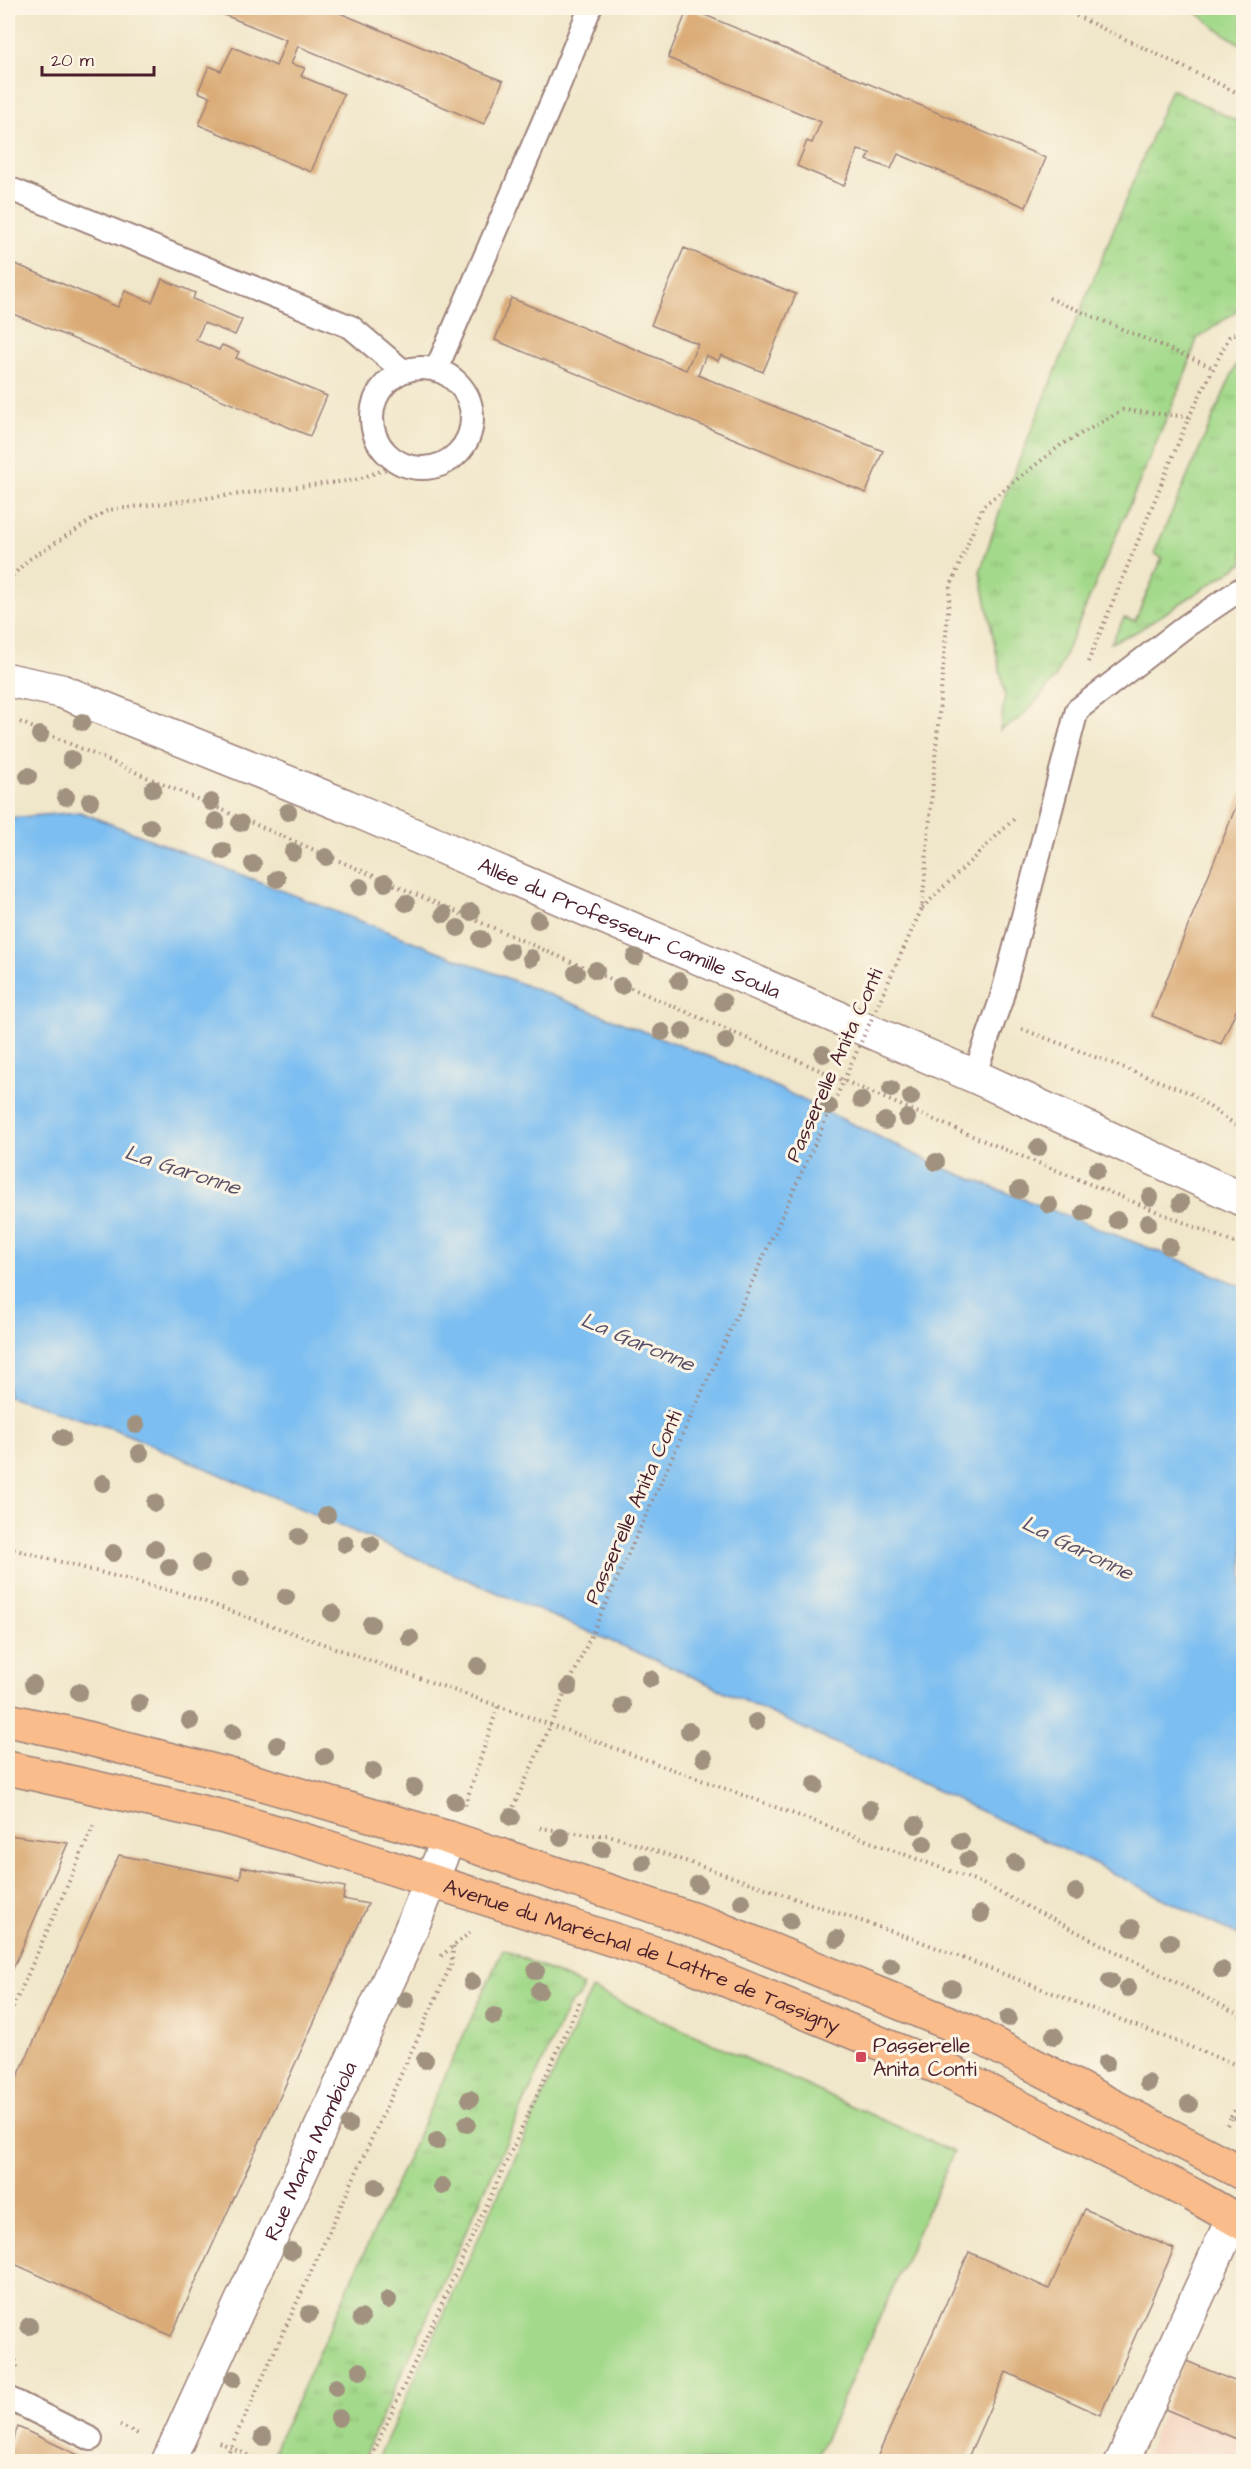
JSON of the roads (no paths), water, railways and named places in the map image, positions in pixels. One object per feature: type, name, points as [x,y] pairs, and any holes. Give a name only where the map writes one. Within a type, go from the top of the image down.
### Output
[{"type":"main road","points":[[8,1720],[245,1779],[449,1838],[710,1925],[966,2030],[1244,2174]]},
{"type":"main road","name":"Avenue du Maréchal de Lattre de Tassigny","points":[[8,1768],[224,1818],[432,1879],[685,1963],[950,2072],[1193,2195],[1238,2221]]},
{"type":"street","name":"Allée du Professeur Camille Soula","points":[[8,680],[61,691],[346,806],[974,1076],[1244,1200]]},
{"type":"street","name":"Rue Maria Mombiola","points":[[168,2462],[396,1964],[449,1838]]},
{"type":"street","points":[[1122,2462],[1238,2221]]},
{"type":"lane","points":[[436,370],[590,8]]},
{"type":"lane","points":[[8,188],[351,327],[403,372]]},
{"type":"lane","points":[[418,368],[436,370],[449,375],[462,387],[469,399],[472,416],[470,436],[461,452],[442,465],[424,469],[401,464],[380,446],[373,429],[373,411],[378,394],[388,381],[403,372],[418,368]]},
{"type":"lane","points":[[974,1076],[995,1019],[1077,710],[1186,626],[1244,587]]},
{"type":"lane","points":[[8,2398],[91,2439]]},
{"type":"water","name":"La Garonne","points":[[80,812],[733,1066],[941,1167],[1180,1260],[1243,1287],[1243,1938],[1090,1862],[676,1669],[114,1429],[8,1397],[8,818]]},
{"type":"place","name":"Passerelle Anita Conti","points":[[861,2057]]}]
